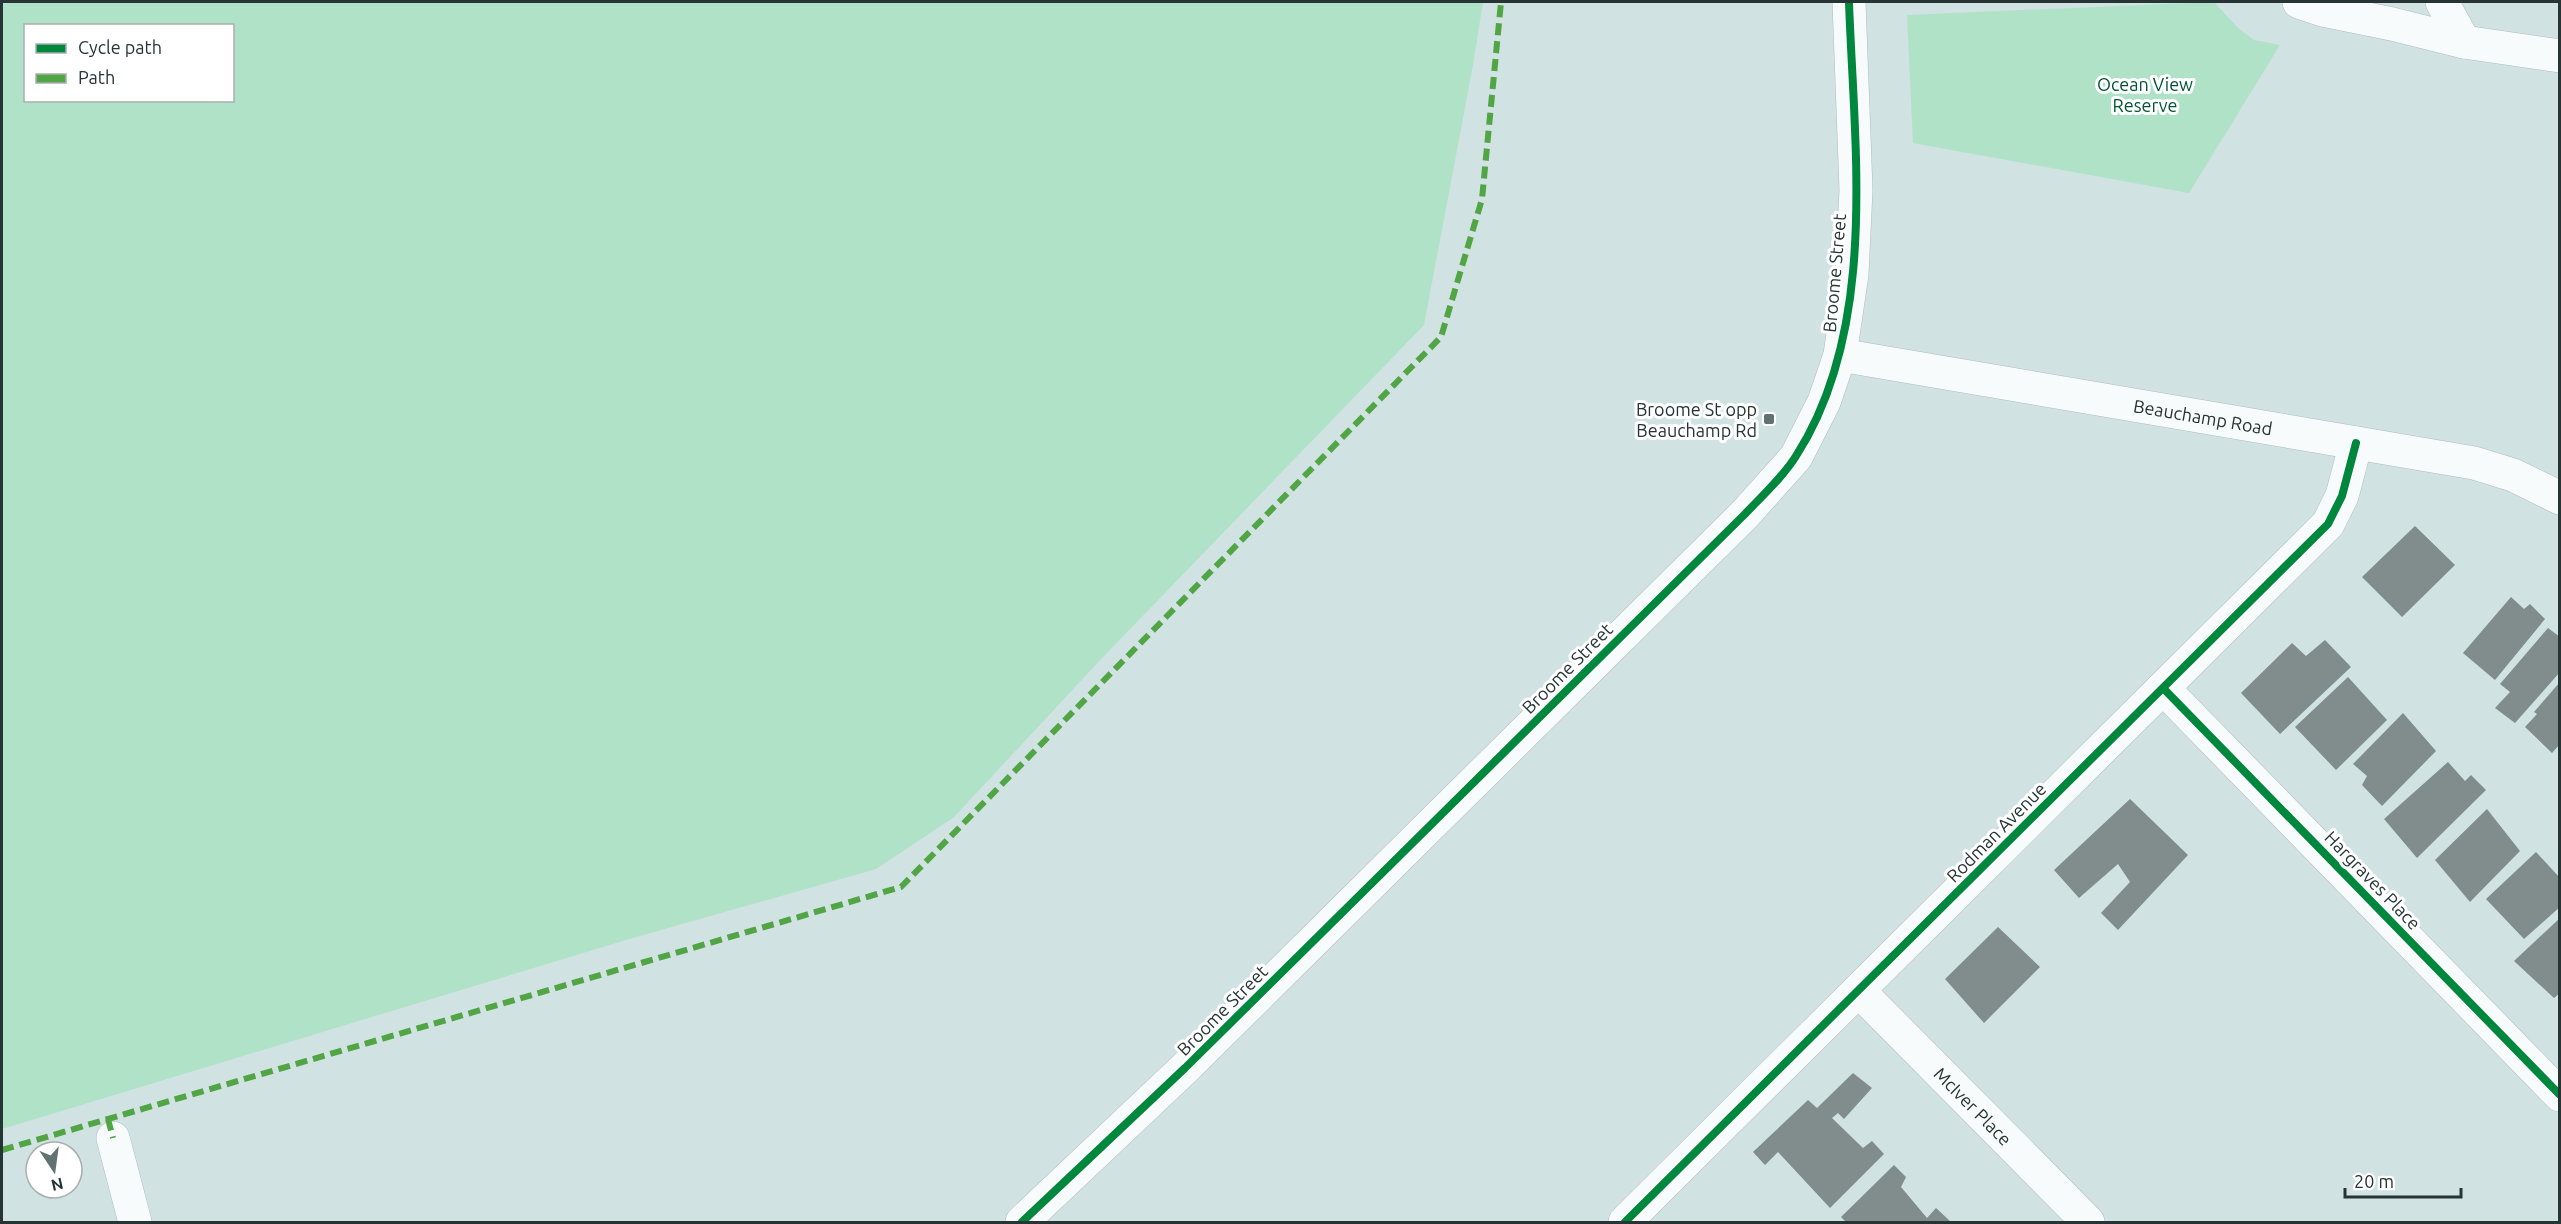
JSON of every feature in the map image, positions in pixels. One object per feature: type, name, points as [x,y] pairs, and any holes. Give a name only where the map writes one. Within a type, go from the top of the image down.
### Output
[{"type":"street","name":"Broome Street","points":[[1022,1222],[1185,1068],[1745,514],[1796,457],[1824,402],[1840,355],[1852,274],[1856,190],[1849,2]]},
{"type":"street","points":[[2299,2],[2323,10],[2464,42],[2559,56]]},
{"type":"street","points":[[2442,2],[2464,42]]},
{"type":"street","name":"Beauchamp Road","points":[[1840,355],[2474,464],[2512,475],[2559,498]]},
{"type":"street","name":"Rodman Avenue","points":[[1625,1222],[2328,524],[2342,496],[2356,443]]},
{"type":"street","name":"Hargraves Place","points":[[2163,688],[2559,1095]]},
{"type":"street","name":"McIver Place","points":[[1859,991],[2088,1222]]},
{"type":"street","points":[[113,1138],[135,1222]]},
{"type":"green space","points":[[2,2],[1483,2],[1424,325],[1103,657],[954,817],[876,869],[626,940],[2,1129]]},
{"type":"green space","name":"Ocean View Reserve","points":[[2214,2],[2238,28],[2254,40],[2280,45],[2189,193],[1913,143],[1907,15]]},
{"type":"building","points":[[2415,526],[2455,565],[2402,617],[2362,577]]},
{"type":"building","points":[[2511,597],[2524,609],[2530,604],[2545,619],[2495,680],[2463,653]]},
{"type":"building","points":[[2548,628],[2560,637],[2560,672],[2515,723],[2495,708],[2510,692],[2500,684]]},
{"type":"building","points":[[2325,640],[2351,667],[2280,734],[2241,693],[2292,643],[2306,656]]},
{"type":"building","points":[[2348,677],[2387,720],[2336,770],[2295,727]]},
{"type":"building","points":[[2560,682],[2560,744],[2552,753],[2525,727],[2537,714],[2534,712]]},
{"type":"building","points":[[2403,713],[2436,751],[2382,806],[2362,785],[2367,776],[2353,764]]},
{"type":"building","points":[[2448,762],[2465,781],[2471,775],[2486,790],[2417,858],[2384,819]]},
{"type":"building","points":[[2130,799],[2188,855],[2118,930],[2101,913],[2130,882],[2118,864],[2079,898],[2054,870]]},
{"type":"building","points":[[2487,809],[2520,851],[2470,902],[2435,860]]},
{"type":"building","points":[[2536,852],[2560,878],[2560,907],[2524,939],[2486,899]]},
{"type":"building","points":[[2560,918],[2560,993],[2554,998],[2514,961]]},
{"type":"building","points":[[1998,927],[2040,967],[1984,1023],[1945,979]]},
{"type":"building","points":[[1853,1073],[1872,1088],[1844,1119],[1838,1113],[1832,1118],[1863,1148],[1872,1141],[1884,1154],[1830,1208],[1778,1152],[1765,1165],[1753,1152],[1808,1100],[1817,1108]]},
{"type":"building","points":[[1894,1165],[1906,1177],[1901,1187],[1927,1218],[1936,1208],[1951,1222],[1846,1222],[1841,1217]]},
{"type":"marked path","points":[[2,1150],[901,887],[1441,337],[1482,199],[1501,2]]},
{"type":"marked path","points":[[108,1119],[113,1138]]},
{"type":"cycle path","points":[[1022,1222],[1185,1068],[1745,514],[1791,464],[1822,405],[1840,351],[1851,294],[1856,175],[1849,2]]},
{"type":"cycle path","points":[[1625,1222],[2328,524],[2342,496],[2356,443]]},
{"type":"cycle path","points":[[2163,688],[2560,1095]]},
{"type":"place","name":"Broome St opp Beauchamp Rd","points":[[1769,419]]}]
